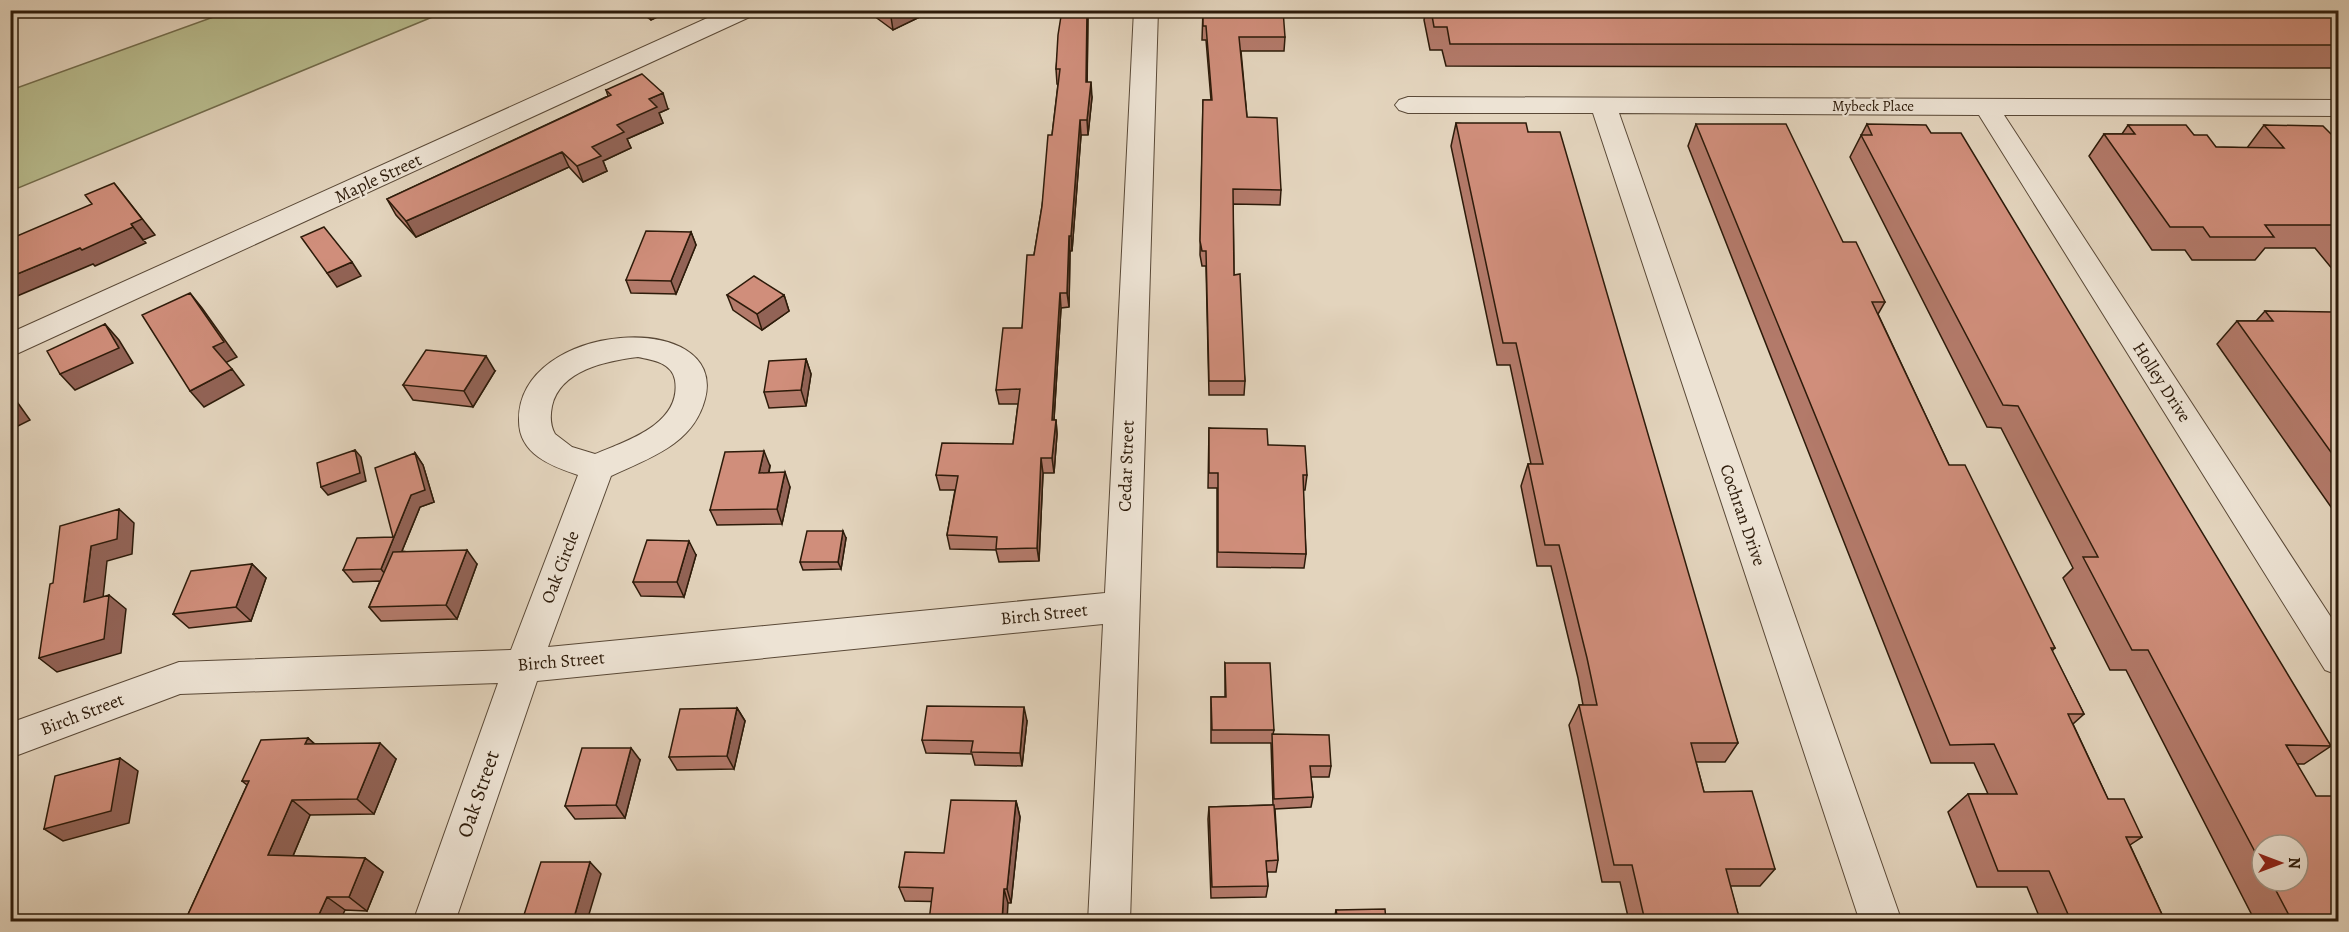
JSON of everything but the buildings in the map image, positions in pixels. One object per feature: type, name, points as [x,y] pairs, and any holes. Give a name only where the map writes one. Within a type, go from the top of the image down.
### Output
[{"type":"street","name":"Maple Street","points":[[10,346],[746,10]]},
{"type":"street","name":"Cedar Street","points":[[1109,921],[1146,10]]},
{"type":"street","name":"Mybeck Place","points":[[1408,105],[1604,108],[1986,106],[2338,108]]},
{"type":"street","name":"Holley Drive","points":[[1986,106],[2336,652]]},
{"type":"street","name":"Cochran Drive","points":[[1604,108],[1881,921]]},
{"type":"street","points":[[638,346],[668,353],[685,366],[693,390],[681,419],[666,435],[642,449],[597,468],[558,454],[544,444],[534,428],[536,404],[541,392],[563,369],[594,352],[638,346]]},
{"type":"street","name":"Oak Circle","points":[[523,666],[597,468]]},
{"type":"street","name":"Birch Street","points":[[10,741],[179,678],[523,666],[1120,607]]},
{"type":"street","name":"Oak Street","points":[[434,921],[523,666]]},
{"type":"green space","points":[[230,11],[447,11],[11,191],[11,90]]}]
